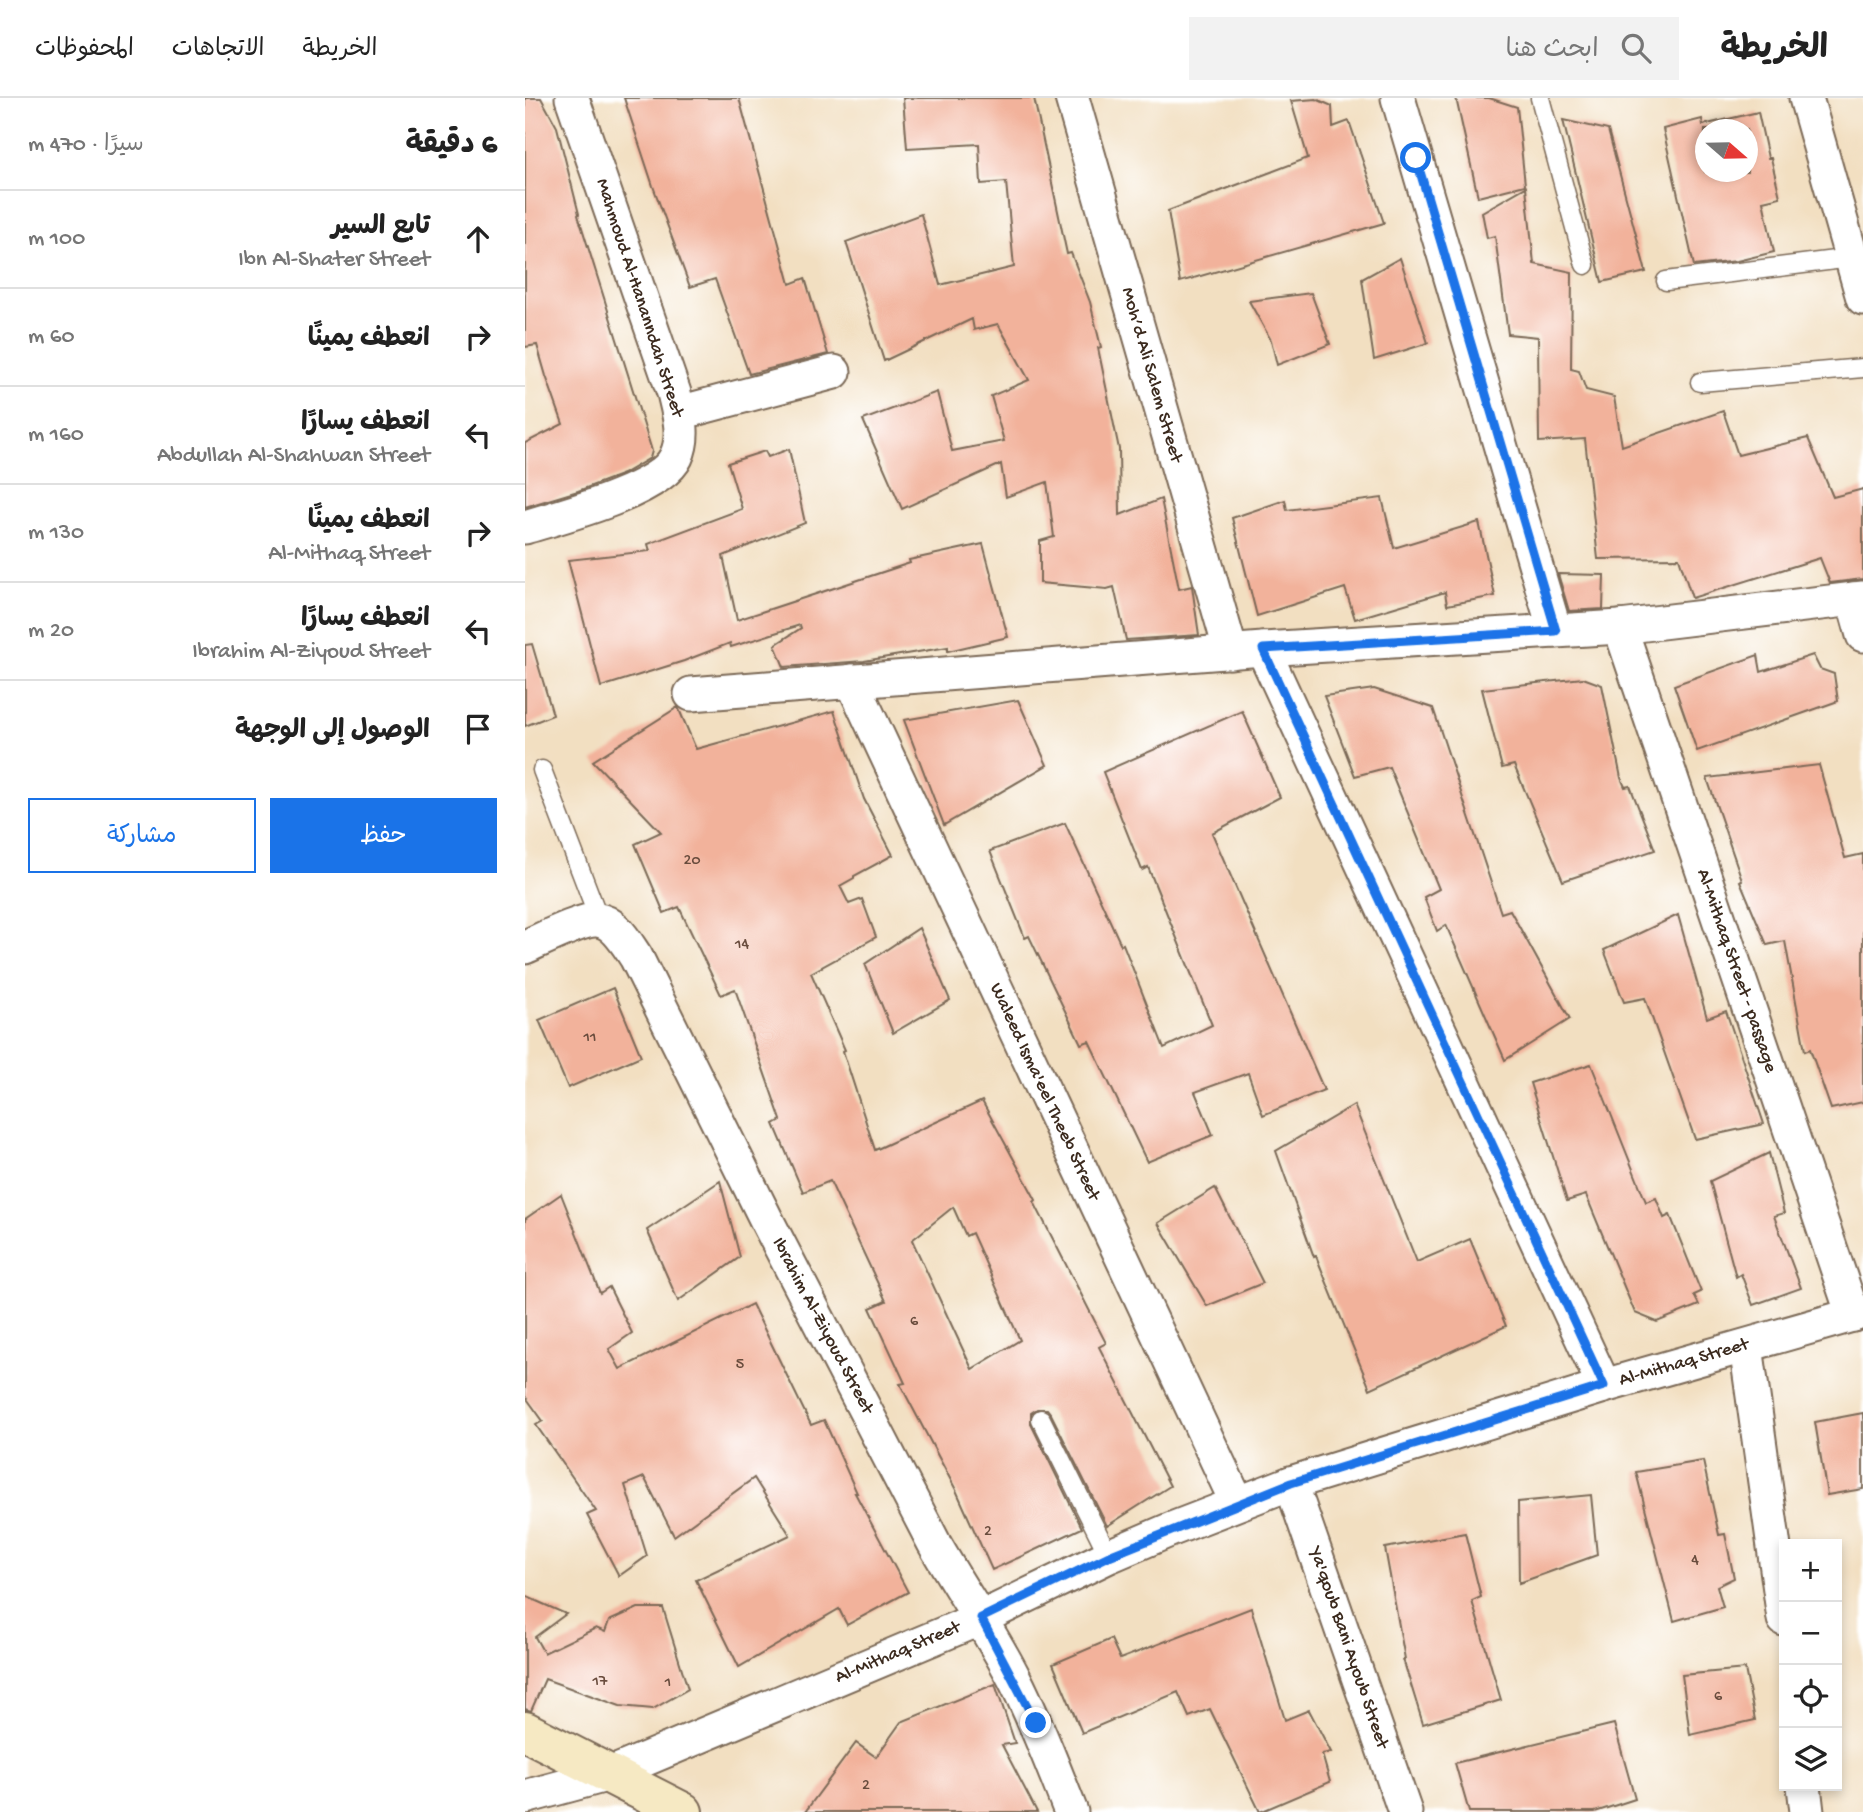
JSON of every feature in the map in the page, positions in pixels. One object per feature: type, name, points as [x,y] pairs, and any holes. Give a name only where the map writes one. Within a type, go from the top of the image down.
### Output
[{"type":"street","name":"Mahmoud Al-Hananndah Street","points":[[525,527],[587,508],[646,484],[665,471],[676,458],[682,432],[679,413],[572,98]]},
{"type":"street","name":"Moh’d Ali Salem Street","points":[[1072,98],[1247,650],[1604,1386]]},
{"type":"street","points":[[1398,98],[1556,631]]},
{"type":"street","points":[[1806,98],[1863,298]]},
{"type":"street","points":[[679,413],[834,372]]},
{"type":"street","points":[[691,694],[1247,650],[1620,627],[1858,599],[1863,635]]},
{"type":"street","name":"Al-Mithaq Street - passage","points":[[1620,627],[1858,1313]]},
{"type":"street","name":"Waleed Isma'eel Theeb Street","points":[[852,681],[1237,1503]]},
{"type":"street","points":[[525,947],[583,922],[599,919]]},
{"type":"street","name":"Ibrahim Al-Ziyoud Street","points":[[599,919],[614,928],[636,957],[766,1219],[934,1543],[957,1584],[981,1618],[1036,1723],[1071,1812]]},
{"type":"street","name":"Al-Mithaq Street","points":[[525,1797],[610,1774],[981,1618],[1109,1556],[1291,1483],[1604,1386],[1858,1313]]},
{"type":"street","points":[[1746,1346],[1782,1602]]},
{"type":"street","name":"Ya'qoub Bani Ayoub Street","points":[[1291,1483],[1405,1812]]},
{"type":"street","points":[[525,1731],[683,1812]]},
{"type":"street","points":[[1805,1791],[1807,1812]]},
{"type":"lane","points":[[1540,98],[1585,265]]},
{"type":"lane","points":[[1666,281],[1851,258]]},
{"type":"lane","points":[[1700,382],[1863,369]]},
{"type":"lane","points":[[542,770],[599,919]]},
{"type":"lane","points":[[1041,1419],[1109,1556]]},
{"type":"building","points":[[525,98],[541,98],[557,127],[578,215],[652,451],[650,458],[623,474],[525,507],[525,443],[563,424],[537,345],[525,347]]},
{"type":"building","points":[[624,98],[739,98],[790,284],[805,278],[828,354],[749,374],[715,279],[690,287]]},
{"type":"building","points":[[903,98],[1034,98],[1067,254],[1071,253],[1090,302],[1101,347],[1098,348],[1119,449],[1120,515],[1161,499],[1179,589],[1192,586],[1199,635],[1126,640],[1114,587],[1107,589],[1040,583],[1040,541],[1054,537],[1047,482],[1006,497],[1001,464],[902,509],[863,420],[937,392],[952,451],[1004,441],[991,396],[1029,380],[998,324],[974,330],[972,319],[884,361],[846,242],[921,214],[940,285],[1014,267],[1006,182],[981,184],[979,144],[907,148]]},
{"type":"building","points":[[1456,98],[1489,98],[1517,107],[1525,185],[1478,197]]},
{"type":"building","points":[[1316,99],[1332,106],[1333,127],[1349,121],[1384,223],[1180,282],[1168,211],[1308,158],[1291,101]]},
{"type":"building","points":[[1758,112],[1780,197],[1763,201],[1774,252],[1737,261],[1694,266],[1663,129],[1695,121],[1695,182],[1758,182],[1758,119],[1728,119]]},
{"type":"building","points":[[1563,120],[1608,130],[1646,272],[1602,282]]},
{"type":"building","points":[[1526,187],[1534,264],[1572,272],[1571,369],[1579,371],[1586,390],[1614,397],[1622,446],[1723,411],[1738,455],[1808,438],[1833,497],[1863,489],[1863,579],[1830,583],[1820,558],[1692,598],[1679,558],[1598,559],[1585,439],[1539,442],[1538,337],[1508,334],[1495,236],[1487,238],[1482,212]]},
{"type":"building","points":[[1400,258],[1428,343],[1374,360],[1362,279]]},
{"type":"building","points":[[1311,293],[1330,344],[1277,365],[1271,340],[1249,301]]},
{"type":"building","points":[[789,449],[805,523],[723,556],[737,620],[910,563],[909,560],[983,544],[1008,637],[948,651],[948,647],[864,661],[784,667],[775,645],[801,628],[800,625],[731,647],[730,643],[684,661],[601,687],[568,560],[650,551],[648,544],[742,509],[728,463],[765,451],[768,457]]},
{"type":"building","points":[[1382,498],[1394,548],[1479,522],[1495,596],[1447,605],[1445,592],[1355,619],[1345,588],[1257,616],[1232,518],[1285,500],[1287,510]]},
{"type":"building","points":[[1558,574],[1604,575],[1603,609],[1569,611]]},
{"type":"building","points":[[532,644],[553,715],[525,726],[525,645]]},
{"type":"building","points":[[1758,655],[1761,672],[1813,655],[1820,669],[1834,674],[1838,701],[1697,751],[1674,685]]},
{"type":"building","points":[[1583,678],[1602,685],[1621,778],[1625,787],[1630,786],[1655,850],[1563,881],[1514,765],[1502,768],[1482,689]]},
{"type":"building","points":[[1374,689],[1433,708],[1501,913],[1510,910],[1570,1019],[1505,1060],[1446,925],[1437,931],[1424,897],[1439,889],[1389,767],[1355,776],[1324,696]]},
{"type":"building","points":[[1018,700],[1047,765],[944,825],[904,720]]},
{"type":"building","points":[[678,707],[696,749],[834,711],[864,799],[893,855],[840,886],[849,904],[862,899],[876,937],[811,973],[845,1050],[843,1051],[875,1150],[982,1101],[1036,1200],[1034,1202],[1106,1343],[1099,1347],[1170,1486],[1107,1526],[1051,1414],[1047,1409],[1037,1409],[1031,1413],[1031,1424],[1082,1528],[992,1570],[956,1490],[900,1384],[905,1383],[870,1308],[886,1301],[830,1181],[803,1192],[774,1124],[781,1120],[735,989],[721,995],[679,907],[664,913],[635,844],[661,832],[593,761]],"holes":[[[953,1207],[966,1236],[972,1233],[1020,1340],[972,1369],[912,1240]]]},
{"type":"building","points":[[1242,711],[1280,797],[1212,833],[1324,1090],[1263,1115],[1248,1073],[1195,1092],[1213,1135],[1147,1162],[1089,1041],[1081,1044],[1029,936],[1025,938],[990,851],[1065,823],[1121,945],[1123,944],[1164,1048],[1212,1025],[1148,867],[1142,870],[1103,772]]},
{"type":"building","points":[[1819,765],[1845,858],[1863,854],[1863,1102],[1831,1109],[1810,1049],[1805,1051],[1785,941],[1767,945],[1740,881],[1742,880],[1707,778]]},
{"type":"building","points":[[1678,915],[1707,1018],[1726,1011],[1764,1124],[1695,1139],[1645,998],[1624,1002],[1604,950]]},
{"type":"building","points":[[919,928],[950,1000],[893,1033],[865,964]]},
{"type":"building","points":[[613,988],[641,1056],[568,1088],[539,1020]]},
{"type":"building","points":[[1591,1064],[1646,1202],[1656,1198],[1664,1218],[1670,1215],[1701,1292],[1694,1295],[1699,1305],[1657,1322],[1635,1313],[1586,1195],[1567,1201],[1530,1083]]},
{"type":"building","points":[[1354,1105],[1417,1262],[1470,1239],[1506,1326],[1370,1389],[1316,1256],[1314,1257],[1276,1151]]},
{"type":"building","points":[[1769,1153],[1784,1213],[1774,1216],[1801,1288],[1753,1305],[1741,1274],[1736,1277],[1710,1181]]},
{"type":"building","points":[[720,1181],[740,1257],[678,1301],[647,1230]]},
{"type":"building","points":[[1215,1188],[1263,1283],[1207,1306],[1158,1223]]},
{"type":"building","points":[[561,1194],[600,1293],[609,1287],[632,1333],[609,1349],[620,1369],[752,1304],[811,1425],[824,1420],[855,1493],[908,1592],[847,1625],[839,1609],[739,1667],[696,1580],[790,1535],[754,1478],[674,1536],[644,1477],[625,1485],[647,1556],[619,1576],[587,1515],[596,1511],[536,1425],[543,1421],[525,1396],[525,1219]]},
{"type":"building","points":[[1863,1413],[1863,1489],[1827,1495],[1815,1422]]},
{"type":"building","points":[[1703,1461],[1719,1535],[1725,1534],[1734,1578],[1717,1586],[1723,1607],[1674,1621],[1636,1472]]},
{"type":"building","points":[[1591,1495],[1597,1555],[1519,1583],[1518,1502]]},
{"type":"building","points":[[1465,1533],[1481,1597],[1472,1601],[1501,1700],[1423,1724],[1403,1659],[1385,1548]]},
{"type":"building","points":[[525,1596],[566,1614],[535,1637],[544,1653],[596,1628],[605,1632],[609,1621],[638,1608],[663,1608],[688,1689],[653,1709],[620,1706],[545,1679],[531,1711],[525,1709]]},
{"type":"building","points":[[1251,1608],[1285,1720],[1309,1710],[1331,1752],[1322,1754],[1330,1782],[1260,1812],[1210,1709],[1189,1717],[1178,1692],[1082,1733],[1053,1664],[1111,1639],[1120,1659]]},
{"type":"building","points":[[1745,1669],[1755,1720],[1690,1735],[1682,1675]]},
{"type":"building","points":[[995,1684],[1015,1743],[1002,1745],[1037,1812],[805,1812],[856,1743],[876,1757],[901,1722]]},
{"type":"building","points":[[1614,1724],[1635,1799],[1595,1812],[1469,1812],[1455,1763]]},
{"type":"route","points":[[1036,1723],[981,1618],[1109,1556],[1237,1503],[1291,1483],[1604,1386],[1263,649],[1556,631],[1416,158]]}]
